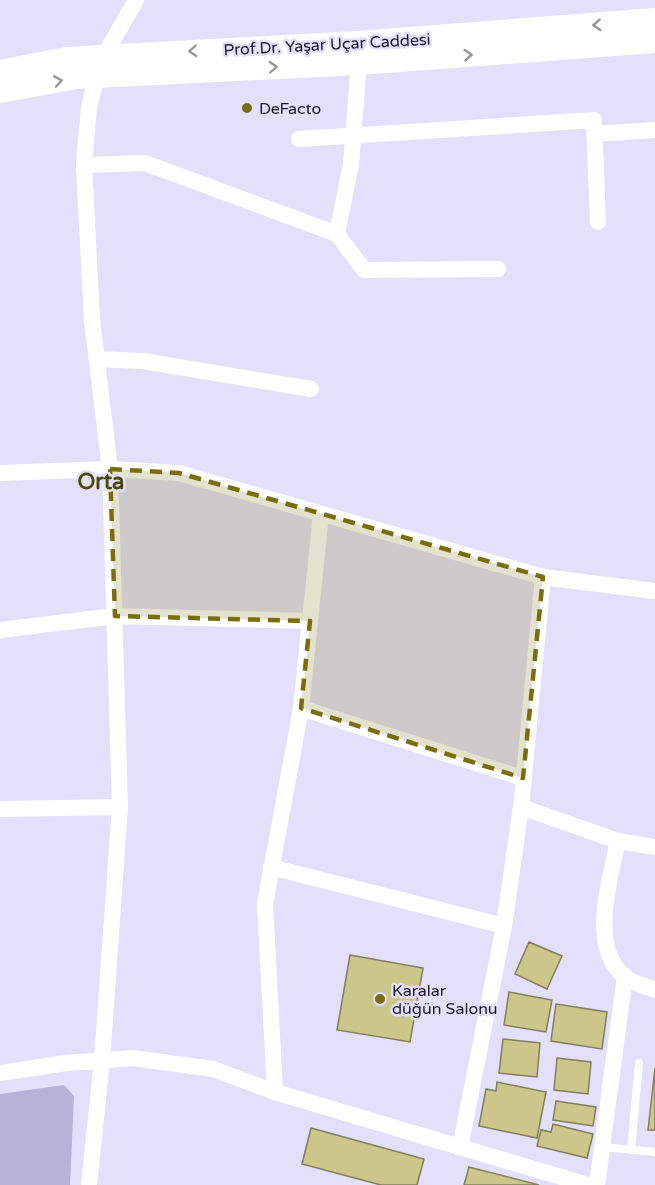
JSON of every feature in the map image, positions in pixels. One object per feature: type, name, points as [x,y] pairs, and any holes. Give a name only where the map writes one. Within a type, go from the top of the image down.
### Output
[{"type":"main road","name":"Prof.Dr. Yaşar Uçar Caddesi","points":[[0,72],[67,59],[101,66],[655,20]]},
{"type":"main road","points":[[0,91],[76,77],[101,66],[359,63],[655,41]]},
{"type":"street","points":[[89,1185],[102,1060],[120,807],[110,469],[92,320],[84,165],[89,107],[101,66],[135,0]]},
{"type":"street","points":[[337,234],[351,164],[359,63]]},
{"type":"street","points":[[299,139],[594,120],[598,222]]},
{"type":"street","points":[[594,134],[655,130]]},
{"type":"street","points":[[84,165],[145,163],[337,234],[364,270],[498,269]]},
{"type":"street","points":[[97,359],[143,361],[310,389]]},
{"type":"street","points":[[0,473],[110,469],[179,473],[543,577],[655,591]]},
{"type":"street","points":[[275,1092],[265,904],[301,708],[321,514]]},
{"type":"street","points":[[460,1148],[504,926],[521,807],[543,577]]},
{"type":"street","points":[[0,630],[115,616],[310,621]]},
{"type":"street","points":[[301,708],[523,778]]},
{"type":"street","points":[[0,809],[120,807]]},
{"type":"street","points":[[521,807],[618,842],[655,847]]},
{"type":"street","points":[[618,842],[606,895],[603,935],[613,960],[625,976],[655,990]]},
{"type":"street","points":[[271,867],[504,926]]},
{"type":"street","points":[[597,1185],[625,976]]},
{"type":"street","points":[[0,1073],[133,1058],[213,1069],[275,1092],[588,1185]]},
{"type":"lane","points":[[631,1150],[639,1063]]},
{"type":"lane","points":[[603,1147],[655,1152]]},
{"type":"highlighted area","points":[[110,469],[179,473],[543,577],[523,778],[301,708],[310,621],[115,616]]},
{"type":"shaded area","points":[[64,1085],[74,1096],[70,1185],[0,1185],[0,1094]]},
{"type":"building","points":[[529,942],[562,956],[547,989],[515,974]]},
{"type":"building","name":"Karalar düğün Salonu","points":[[350,955],[423,968],[410,1042],[337,1030]]},
{"type":"building","points":[[509,992],[552,1000],[546,1032],[504,1025]]},
{"type":"building","points":[[556,1004],[607,1012],[602,1049],[551,1041]]},
{"type":"building","points":[[503,1039],[540,1043],[537,1077],[499,1073]]},
{"type":"building","points":[[557,1058],[591,1062],[588,1094],[554,1090]]},
{"type":"building","points":[[655,1068],[655,1130],[648,1130]]},
{"type":"building","points":[[497,1082],[546,1092],[537,1138],[479,1126],[486,1089],[496,1091]]},
{"type":"building","points":[[556,1101],[596,1107],[593,1126],[553,1120]]},
{"type":"building","points":[[553,1124],[593,1134],[587,1158],[537,1146],[541,1130],[551,1132]]},
{"type":"building","points":[[311,1128],[424,1159],[417,1185],[381,1185],[302,1164]]},
{"type":"building","points":[[469,1167],[539,1185],[464,1185]]},
{"type":"place","name":"DeFacto","points":[[247,108]]},
{"type":"place","name":"Karalar düğün Salonu","points":[[380,999]]},
{"type":"district","name":"Orta","points":[[101,481]]}]
